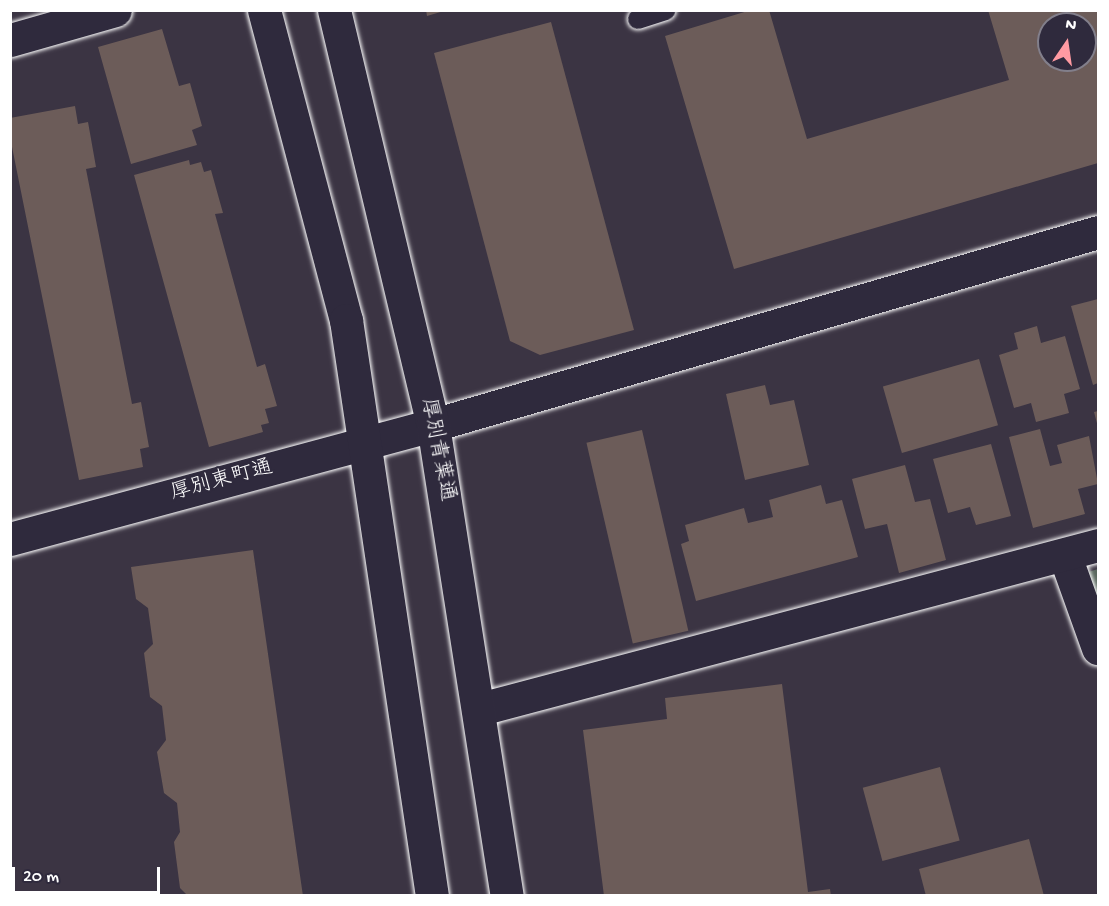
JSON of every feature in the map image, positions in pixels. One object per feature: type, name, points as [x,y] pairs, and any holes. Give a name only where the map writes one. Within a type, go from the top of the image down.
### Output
[{"type":"street","points":[[10,40],[115,10]]},
{"type":"street","points":[[264,10],[346,320],[367,443],[432,896]]},
{"type":"street","name":"厚別青葉通","points":[[334,10],[433,425],[480,709],[507,896]]},
{"type":"street","name":"厚別東町通","points":[[10,539],[433,425],[1098,232]]},
{"type":"street","points":[[480,709],[1065,556],[1098,545]]},
{"type":"street","points":[[1065,556],[1098,648]]},
{"type":"lane","points":[[638,19],[666,10]]},
{"type":"shaded area","points":[[1098,569],[1098,606],[1085,573]]},
{"type":"building","points":[[426,10],[444,10],[444,11],[427,16]]},
{"type":"building","points":[[751,10],[769,10],[807,139],[1009,80],[988,10],[1098,10],[1098,163],[734,269],[665,36]]},
{"type":"building","points":[[551,22],[634,330],[540,355],[510,341],[434,53]]},
{"type":"building","points":[[162,29],[179,86],[190,83],[202,126],[192,130],[197,145],[131,164],[98,47]]},
{"type":"building","points":[[75,106],[78,124],[88,122],[96,167],[86,169],[132,404],[141,402],[149,447],[140,449],[143,467],[79,480],[10,137],[10,118]]},
{"type":"building","points":[[189,160],[190,165],[201,162],[204,172],[211,170],[223,213],[215,214],[257,367],[265,364],[277,406],[265,409],[269,423],[261,425],[263,432],[209,447],[134,175]]},
{"type":"building","points":[[1098,299],[1098,383],[1093,385],[1071,306]]},
{"type":"building","points":[[1037,326],[1041,343],[1065,336],[1080,389],[1064,394],[1069,413],[1036,422],[1031,403],[1014,408],[999,355],[1018,349],[1014,333]]},
{"type":"building","points":[[979,359],[998,425],[902,453],[883,387]]},
{"type":"building","points":[[765,385],[770,405],[794,400],[809,465],[745,480],[726,394]]},
{"type":"building","points":[[1098,411],[1098,427],[1094,412]]},
{"type":"building","points":[[1040,429],[1050,466],[1062,463],[1057,445],[1089,436],[1098,484],[1078,489],[1085,514],[1033,528],[1009,437]]},
{"type":"building","points":[[642,430],[688,631],[633,644],[586,443]]},
{"type":"building","points":[[991,444],[1011,516],[976,525],[970,507],[948,513],[933,459]]},
{"type":"building","points":[[905,465],[915,502],[930,499],[946,560],[899,573],[887,524],[865,529],[852,479]]},
{"type":"building","points":[[821,485],[826,504],[842,500],[858,557],[696,601],[681,544],[689,541],[685,525],[744,508],[748,523],[773,517],[769,500]]},
{"type":"building","points":[[253,550],[303,896],[188,896],[180,888],[174,842],[180,832],[177,803],[164,793],[157,752],[166,740],[162,706],[150,697],[144,653],[153,644],[148,608],[136,599],[131,567]]},
{"type":"building","points":[[782,684],[808,892],[830,889],[831,896],[604,896],[583,730],[667,719],[665,698]]},
{"type":"building","points":[[940,767],[960,840],[882,861],[863,788]]},
{"type":"building","points":[[1029,839],[1044,896],[926,896],[919,869]]}]
